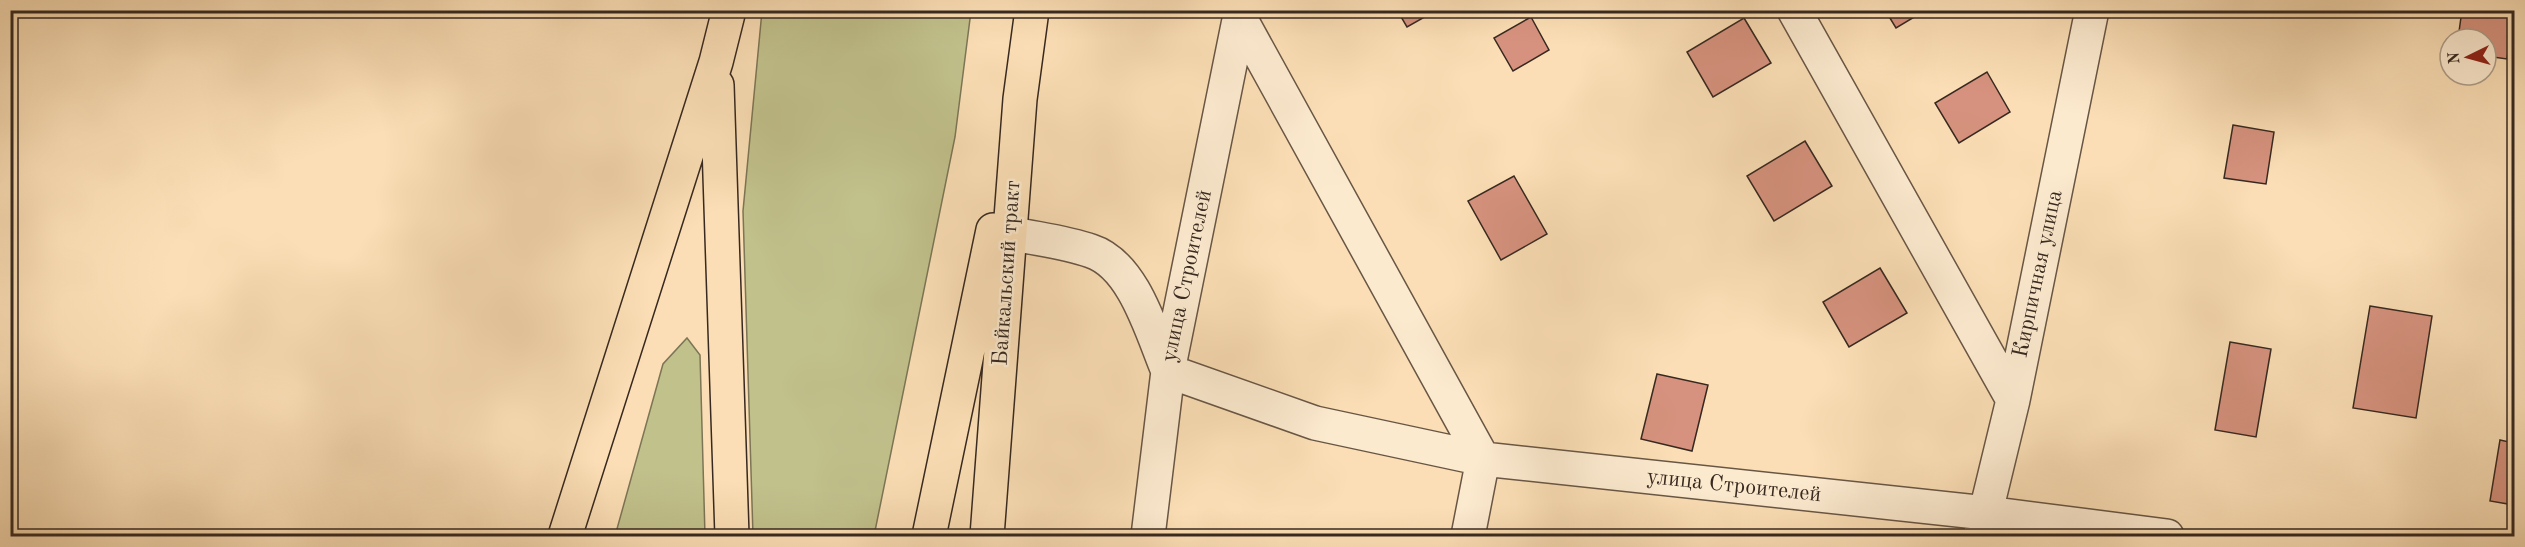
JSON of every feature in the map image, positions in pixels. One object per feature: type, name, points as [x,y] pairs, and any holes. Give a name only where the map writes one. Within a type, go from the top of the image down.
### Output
[{"type":"main road","points":[[565,537],[717,62],[729,10]]},
{"type":"main road","name":"Байкальский тракт","points":[[987,537],[1020,99],[1032,10]]},
{"type":"main road","points":[[717,62],[732,537]]},
{"type":"main road","points":[[929,537],[1020,99]]},
{"type":"street","points":[[1794,10],[2013,400]]},
{"type":"street","name":"Кирпичная улица","points":[[1983,525],[2013,400],[2092,10]]},
{"type":"street","name":"улица Строителей","points":[[1148,537],[1167,371],[1241,14]]},
{"type":"street","name":"улица Строителей","points":[[1241,14],[1483,459],[1983,525],[2167,537]]},
{"type":"street","points":[[1010,233],[1092,251],[1115,266],[1140,301],[1167,371],[1315,423],[1483,459],[1468,537]]},
{"type":"green space","points":[[762,11],[971,11],[955,137],[874,536],[753,536],[743,211]]},
{"type":"green space","points":[[687,338],[700,355],[705,536],[615,536],[663,364]]},
{"type":"building","points":[[1397,10],[1437,10],[1407,27]]},
{"type":"building","points":[[1885,10],[1926,10],[1896,28]]},
{"type":"building","points":[[2462,10],[2514,10],[2507,59],[2498,58],[2498,27],[2460,27]]},
{"type":"building","points":[[1531,17],[1549,50],[1513,71],[1494,38]]},
{"type":"building","points":[[1744,18],[1771,63],[1713,97],[1687,52]]},
{"type":"building","points":[[1987,72],[2010,112],[1959,143],[1935,103]]},
{"type":"building","points":[[2233,125],[2274,132],[2266,184],[2224,178]]},
{"type":"building","points":[[1805,141],[1832,186],[1774,221],[1747,176]]},
{"type":"building","points":[[1514,176],[1547,234],[1501,260],[1468,201]]},
{"type":"building","points":[[1880,268],[1907,313],[1849,347],[1823,302]]},
{"type":"building","points":[[2370,306],[2432,316],[2416,418],[2353,408]]},
{"type":"building","points":[[2230,342],[2271,349],[2256,437],[2215,430]]},
{"type":"building","points":[[1657,374],[1708,385],[1692,451],[1641,439]]},
{"type":"building","points":[[2500,440],[2514,443],[2514,505],[2490,501]]}]
